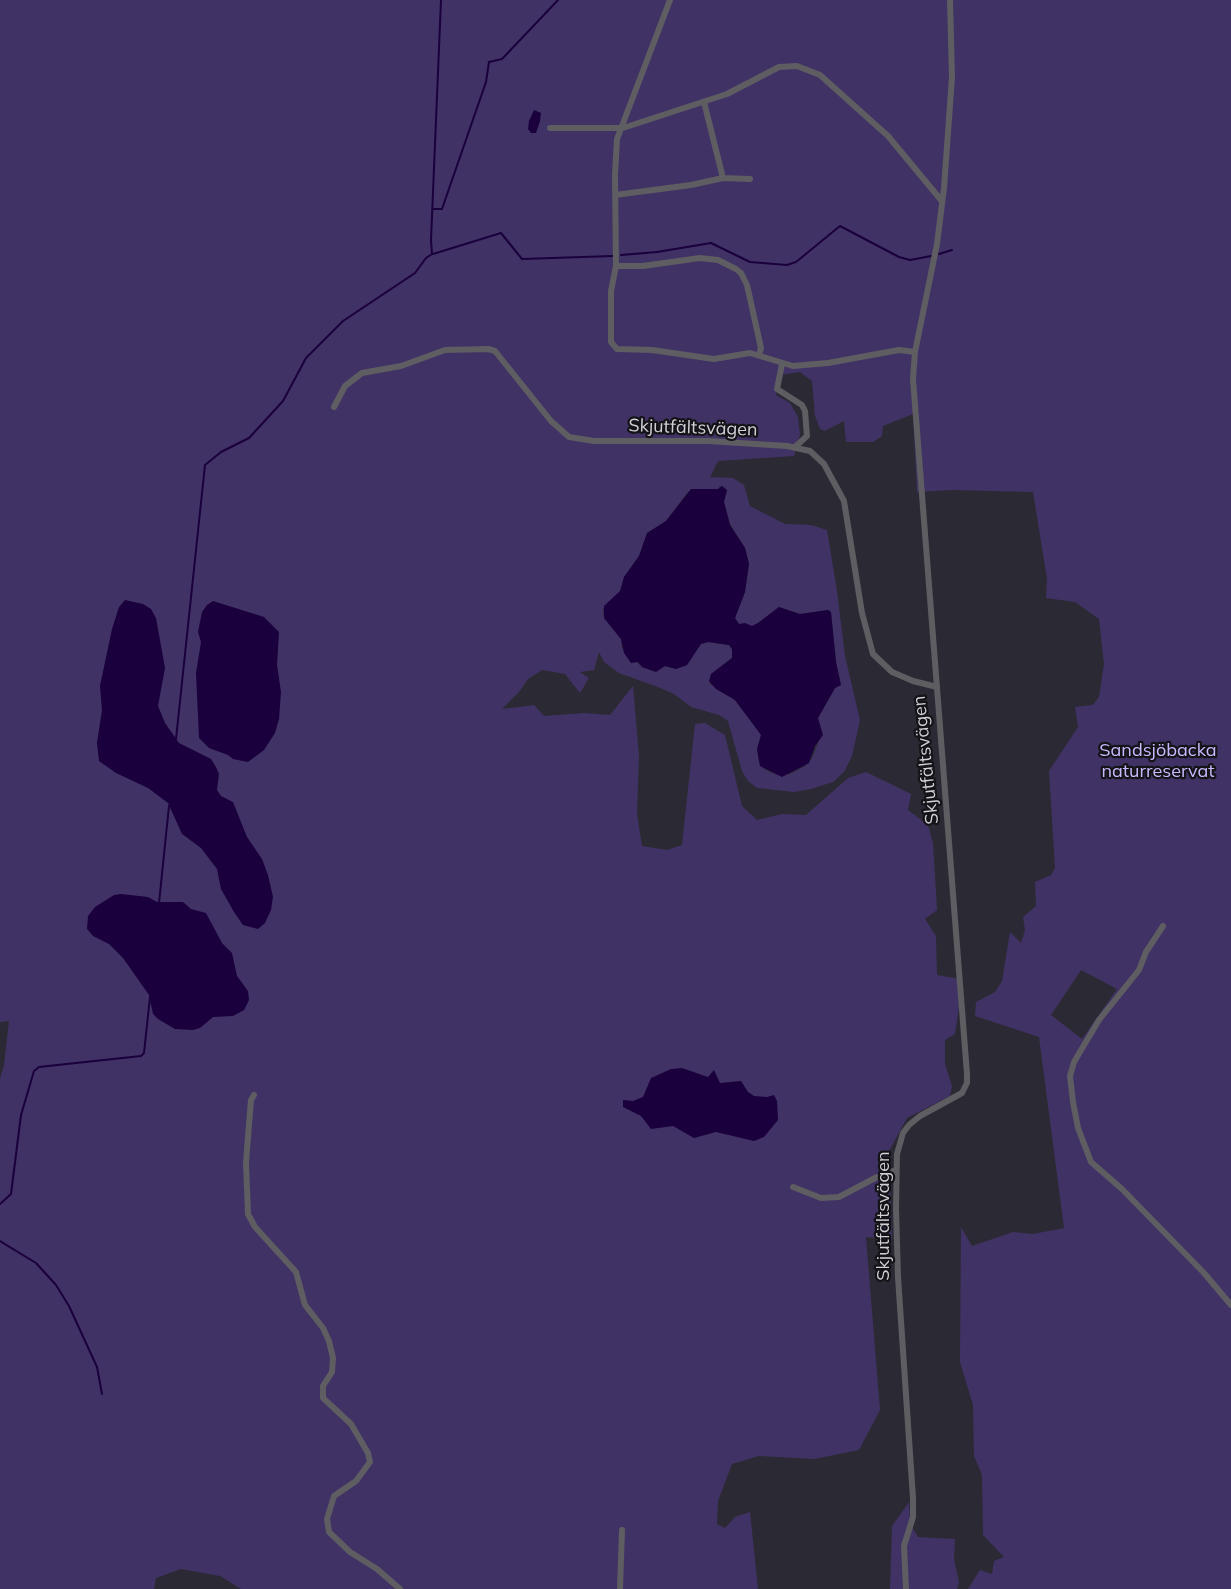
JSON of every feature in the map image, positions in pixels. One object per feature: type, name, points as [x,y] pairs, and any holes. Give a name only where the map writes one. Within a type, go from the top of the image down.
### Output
[{"type":"street","points":[[670,0],[617,139],[615,195],[616,266],[610,291],[611,342],[617,350],[652,350],[714,359],[759,354],[782,364],[820,364],[899,350],[915,352]]},
{"type":"street","points":[[937,687],[914,391],[915,352],[931,283],[941,200],[952,77],[950,0]]},
{"type":"street","points":[[550,128],[622,128],[704,102],[743,86],[779,67],[788,65],[808,68],[835,86],[856,108],[888,136],[941,200]]},
{"type":"street","points":[[704,102],[723,178]]},
{"type":"street","points":[[615,195],[691,185],[723,178],[750,179]]},
{"type":"street","points":[[616,266],[644,266],[700,258],[718,260],[741,272],[747,285],[761,348],[759,354]]},
{"type":"street","name":"Skjutfältsvägen","points":[[334,408],[345,386],[362,373],[401,366],[445,350],[488,349],[495,351],[551,421],[569,437],[589,441],[708,441],[795,447],[810,451],[820,459],[840,488],[844,500],[862,613],[874,654],[892,672],[913,681],[937,687],[960,968],[967,1083],[958,1097],[920,1116],[904,1130],[897,1154],[898,1277],[913,1498],[913,1517],[904,1546],[906,1589]]},
{"type":"street","points":[[782,364],[777,389],[802,405],[805,411],[807,436],[795,447]]},
{"type":"street","points":[[1163,926],[1146,952],[1139,970],[1086,1041],[1074,1062],[1070,1076],[1076,1119],[1084,1147],[1091,1162],[1122,1189],[1204,1273],[1231,1305]]},
{"type":"street","points":[[254,1095],[251,1100],[246,1162],[248,1214],[255,1227],[296,1272],[305,1304],[317,1318],[329,1341],[334,1365],[323,1386],[323,1398],[326,1403],[352,1424],[368,1453],[370,1462],[356,1481],[334,1496],[327,1519],[329,1532],[350,1552],[378,1569],[400,1589]]},
{"type":"street","points":[[792,1187],[820,1198],[839,1197],[852,1192],[877,1177],[896,1170]]},
{"type":"street","points":[[620,1589],[622,1530]]},
{"type":"green space","name":"Sandsjöbacka naturreservat","points":[[0,0],[1231,0],[1231,1589],[968,1589],[980,1570],[992,1574],[994,1561],[1004,1557],[983,1535],[982,1475],[974,1456],[973,1405],[960,1362],[961,1227],[972,1246],[1013,1232],[1033,1234],[1064,1228],[1039,1037],[975,1016],[976,1002],[995,992],[1002,981],[1010,932],[1021,943],[1025,930],[1023,917],[1036,906],[1035,882],[1051,875],[1055,868],[1049,771],[1078,727],[1075,707],[1093,705],[1099,697],[1104,664],[1099,619],[1075,602],[1046,598],[1047,579],[1033,492],[952,490],[917,492],[913,414],[883,426],[882,436],[873,442],[846,442],[844,421],[825,431],[820,429],[815,416],[812,381],[800,372],[780,375],[776,395],[790,403],[798,417],[800,435],[794,456],[718,461],[710,477],[733,478],[744,485],[750,506],[785,524],[811,525],[827,530],[845,656],[860,720],[852,756],[844,772],[833,782],[794,792],[757,788],[748,781],[742,771],[728,721],[719,715],[691,707],[674,694],[619,673],[604,662],[599,652],[594,670],[580,672],[589,678],[580,693],[565,674],[542,670],[528,679],[519,692],[502,709],[534,705],[544,716],[584,713],[610,715],[633,686],[639,756],[637,814],[642,846],[667,850],[682,845],[695,724],[705,723],[725,735],[742,806],[757,820],[782,814],[806,815],[848,778],[866,772],[911,794],[908,810],[928,825],[933,843],[937,910],[925,919],[936,936],[937,975],[960,979],[959,1007],[955,1034],[945,1040],[945,1064],[952,1086],[950,1096],[907,1118],[889,1151],[892,1239],[866,1237],[880,1410],[859,1450],[814,1459],[759,1456],[732,1464],[718,1501],[717,1524],[725,1528],[735,1517],[750,1512],[758,1589],[241,1589],[220,1576],[181,1569],[156,1578],[154,1589],[0,1589],[0,1079],[4,1065],[9,1021],[0,1022]],"holes":[[[720,486],[726,490],[724,502],[730,524],[745,548],[749,564],[745,592],[735,618],[739,624],[752,626],[779,607],[800,614],[828,610],[831,612],[836,662],[841,685],[835,688],[818,718],[822,733],[812,758],[805,766],[790,774],[777,775],[764,769],[759,762],[757,749],[761,735],[731,696],[710,684],[711,674],[732,658],[732,649],[729,645],[708,642],[700,644],[687,665],[676,669],[665,666],[653,671],[642,667],[622,648],[621,639],[604,618],[603,609],[621,591],[624,577],[639,556],[647,533],[666,521],[688,492],[718,489]],[[1081,970],[1117,989],[1082,1039],[1051,1015]]]},
{"type":"green space","points":[[909,1502],[910,1524],[918,1537],[955,1539],[954,1559],[959,1582],[957,1589],[890,1589],[892,1526]]},
{"type":"shaded area","points":[[534,110],[541,113],[540,121],[536,133],[531,133],[528,129],[529,121]]},
{"type":"shaded area","points":[[722,486],[727,490],[724,502],[730,525],[745,548],[749,564],[745,592],[735,618],[739,624],[745,623],[752,626],[779,607],[800,614],[828,610],[831,612],[836,662],[841,685],[835,688],[818,718],[823,735],[815,746],[809,763],[782,777],[760,766],[757,749],[761,735],[735,700],[716,689],[709,681],[711,674],[732,658],[732,649],[729,645],[708,642],[701,644],[687,665],[676,669],[665,666],[656,672],[642,667],[638,662],[631,663],[624,653],[621,639],[604,618],[604,606],[620,591],[624,577],[639,556],[647,533],[666,521],[691,489],[718,489]]},
{"type":"shaded area","points":[[125,600],[143,604],[151,609],[156,618],[165,668],[158,706],[165,723],[179,743],[211,759],[219,774],[217,790],[221,796],[233,802],[247,837],[262,859],[273,897],[271,910],[265,923],[258,929],[243,925],[221,889],[217,869],[201,848],[182,834],[168,803],[148,788],[116,773],[99,761],[97,743],[102,710],[100,686],[112,629],[119,607]]},
{"type":"shaded area","points":[[213,601],[264,617],[279,632],[277,665],[281,692],[279,719],[275,733],[264,750],[248,762],[233,759],[228,755],[209,748],[199,738],[196,673],[201,642],[198,632],[202,612]]},
{"type":"shaded area","points":[[114,895],[148,897],[157,902],[183,902],[191,909],[206,913],[222,943],[232,953],[237,976],[248,991],[249,1000],[244,1010],[233,1016],[213,1017],[200,1028],[193,1030],[175,1029],[158,1019],[153,1014],[149,995],[123,958],[109,944],[93,936],[87,929],[88,916],[95,907]]},
{"type":"shaded area","points":[[682,1068],[708,1077],[714,1070],[720,1083],[741,1081],[748,1092],[754,1096],[767,1097],[774,1095],[777,1101],[778,1120],[764,1137],[754,1141],[716,1132],[694,1138],[673,1126],[651,1129],[641,1116],[623,1107],[623,1100],[633,1101],[643,1097],[651,1078],[671,1069]]},
{"type":"waterway","points":[[176,739],[205,465],[221,452],[249,438],[283,401],[306,358],[343,321],[415,273],[426,258],[432,254],[441,0]]},
{"type":"waterway","points":[[434,209],[442,209],[486,82],[489,62],[502,59],[558,0]]},
{"type":"waterway","points":[[621,255],[657,252],[711,243],[750,262],[787,265],[796,262],[840,226],[899,257],[910,260],[931,256]]},
{"type":"waterway","points":[[433,254],[501,233],[522,259],[613,256]]},
{"type":"waterway","points":[[939,254],[952,250]]},
{"type":"waterway","points":[[159,903],[169,806]]},
{"type":"waterway","points":[[0,1204],[11,1194],[21,1115],[34,1071],[39,1067],[141,1056],[144,1053],[150,997]]},
{"type":"waterway","points":[[0,1241],[36,1263],[56,1285],[69,1306],[97,1367],[102,1394]]}]
